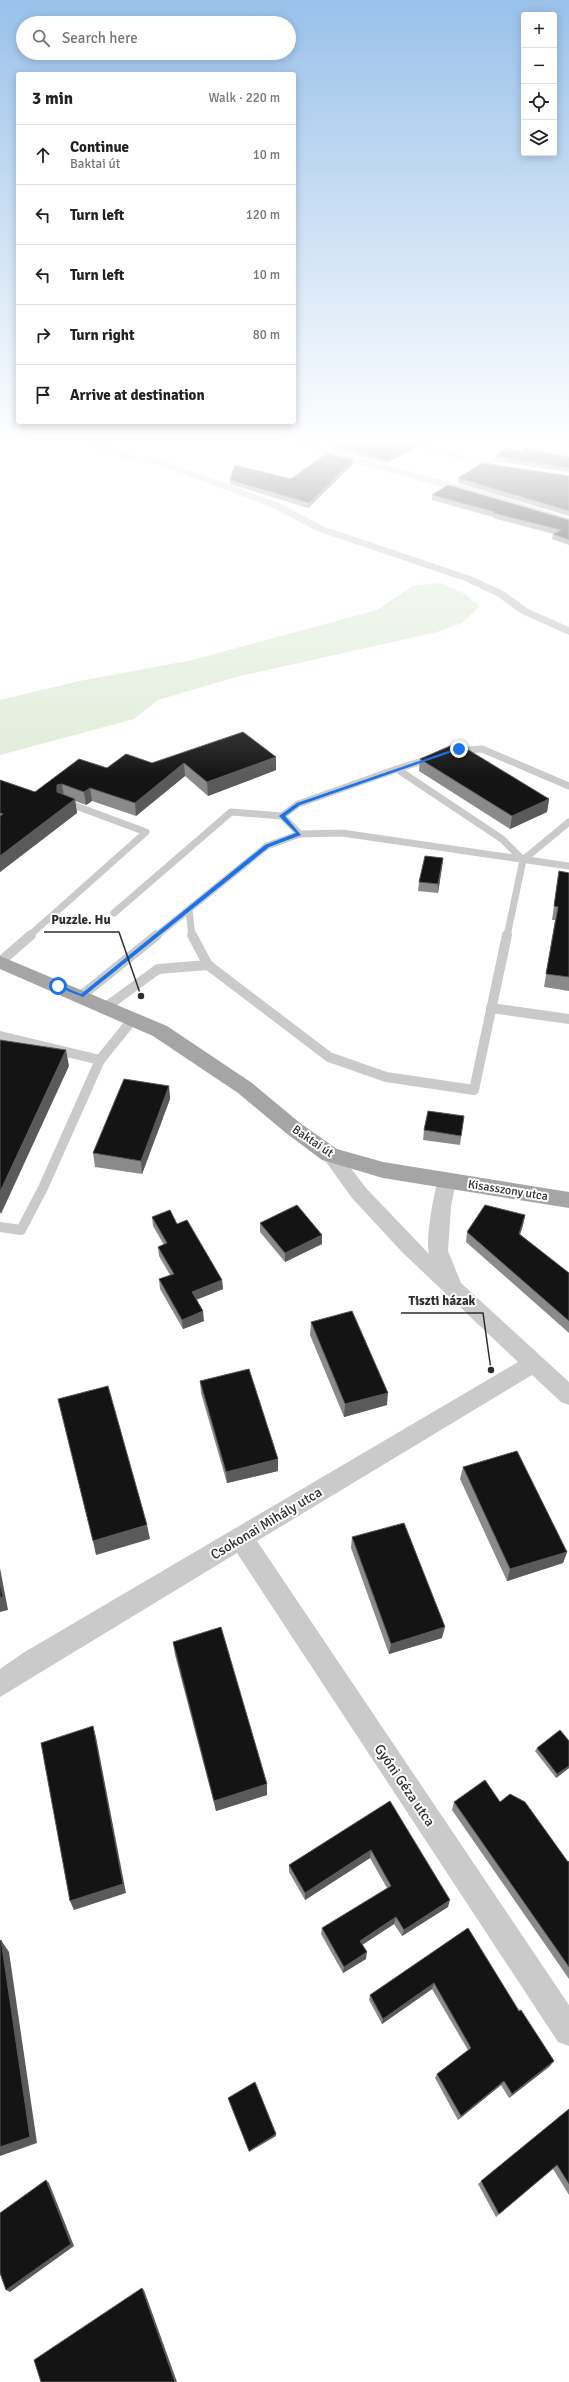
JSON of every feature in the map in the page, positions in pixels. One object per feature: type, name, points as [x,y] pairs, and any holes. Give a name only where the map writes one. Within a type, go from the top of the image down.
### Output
[{"type":"main road","name":"Baktai út","points":[[0,962],[160,1031],[244,1088],[293,1128],[330,1155],[383,1170],[447,1181]]},
{"type":"main road","name":"Kisasszony utca","points":[[447,1181],[569,1200]]},
{"type":"street","points":[[395,554],[469,579],[501,594],[548,623],[569,630]]},
{"type":"street","points":[[330,1155],[359,1193],[409,1247],[569,1396]]},
{"type":"street","points":[[447,1181],[441,1207],[438,1251],[453,1287]]},
{"type":"street","name":"Csokonai Mihály utca","points":[[0,1684],[32,1662],[533,1364]]},
{"type":"street","name":"Gyóni Géza utca","points":[[241,1538],[569,2031]]},
{"type":"lane","points":[[282,816],[298,804],[459,749],[482,749],[569,786]]},
{"type":"lane","points":[[397,769],[502,839],[523,860]]},
{"type":"lane","points":[[0,962],[146,832],[62,802]]},
{"type":"lane","points":[[114,913],[231,812],[282,816],[300,834]]},
{"type":"lane","points":[[189,910],[192,939],[208,965],[329,1057],[386,1076],[474,1090],[523,860],[569,822]]},
{"type":"lane","points":[[81,996],[267,846],[300,834],[342,833],[569,866]]},
{"type":"lane","points":[[106,1007],[158,970],[208,965]]},
{"type":"lane","points":[[491,1008],[569,1019]]},
{"type":"lane","points":[[0,1227],[21,1230],[43,1188],[100,1060],[133,1019]]},
{"type":"lane","points":[[0,1036],[100,1060]]},
{"type":"green space","points":[[441,583],[463,593],[480,606],[462,623],[437,632],[236,677],[158,700],[134,719],[0,755],[0,700],[79,681],[188,661],[377,610],[412,586]]},
{"type":"building","points":[[243,732],[276,757],[207,782],[184,763],[135,803],[90,788],[84,792],[62,784],[57,785],[57,792],[75,799],[0,856],[0,816],[3,814],[0,813],[0,780],[35,792],[79,759],[107,768],[126,754],[152,763]]},
{"type":"building","points":[[457,743],[549,799],[512,816],[420,759]]},
{"type":"building","points":[[425,856],[443,858],[438,884],[419,882]]},
{"type":"building","points":[[559,871],[569,873],[569,977],[546,974],[558,907],[554,906]]},
{"type":"building","points":[[0,1040],[66,1050],[0,1192]]},
{"type":"building","points":[[124,1079],[169,1086],[141,1161],[93,1153]]},
{"type":"building","points":[[428,1111],[464,1116],[461,1136],[424,1130]]},
{"type":"building","points":[[297,1205],[322,1235],[285,1253],[260,1223]]},
{"type":"building","points":[[485,1205],[525,1215],[519,1234],[569,1273],[569,1321],[467,1232]]},
{"type":"building","points":[[170,1210],[177,1224],[187,1220],[222,1280],[192,1292],[203,1311],[182,1320],[159,1279],[174,1274],[158,1247],[167,1243],[152,1217]]},
{"type":"building","points":[[352,1311],[388,1393],[345,1404],[311,1322]]},
{"type":"building","points":[[249,1369],[278,1459],[226,1472],[200,1381]]},
{"type":"building","points":[[108,1386],[147,1525],[93,1541],[58,1399]]},
{"type":"building","points":[[517,1451],[567,1552],[510,1569],[463,1467]]},
{"type":"building","points":[[404,1523],[445,1627],[391,1644],[352,1537]]},
{"type":"building","points":[[0,1582],[3,1597],[0,1597]]},
{"type":"building","points":[[221,1627],[267,1784],[214,1801],[173,1642]]},
{"type":"building","points":[[93,1726],[123,1884],[70,1901],[41,1743]]},
{"type":"building","points":[[560,1730],[569,1741],[569,1766],[557,1774],[537,1748]]},
{"type":"building","points":[[485,1780],[500,1802],[510,1794],[525,1802],[568,1862],[569,1861],[569,1967],[454,1802]]},
{"type":"building","points":[[390,1801],[450,1900],[404,1930],[396,1917],[360,1941],[367,1952],[344,1967],[322,1928],[391,1886],[371,1850],[305,1893],[289,1865]]},
{"type":"building","points":[[468,1928],[519,2011],[521,2010],[554,2061],[512,2094],[504,2081],[461,2116],[437,2074],[471,2048],[434,1983],[383,2019],[370,1995]]},
{"type":"building","points":[[1,1940],[30,2137],[0,2147],[0,1941]]},
{"type":"building","points":[[255,2082],[276,2134],[249,2151],[228,2098]]},
{"type":"building","points":[[569,2109],[569,2184],[557,2165],[499,2214],[481,2181]]},
{"type":"building","points":[[46,2180],[71,2244],[6,2290],[0,2273],[0,2213]]},
{"type":"building","points":[[142,2288],[175,2382],[41,2382],[34,2360]]},
{"type":"place","name":"Puzzle. Hu","points":[[141,996]]},
{"type":"place","name":"Tiszti házak","points":[[491,1370]]},
{"type":"route","points":[[58,986],[81,996],[171,925],[267,846],[300,834],[282,816],[298,804],[459,749]]}]
